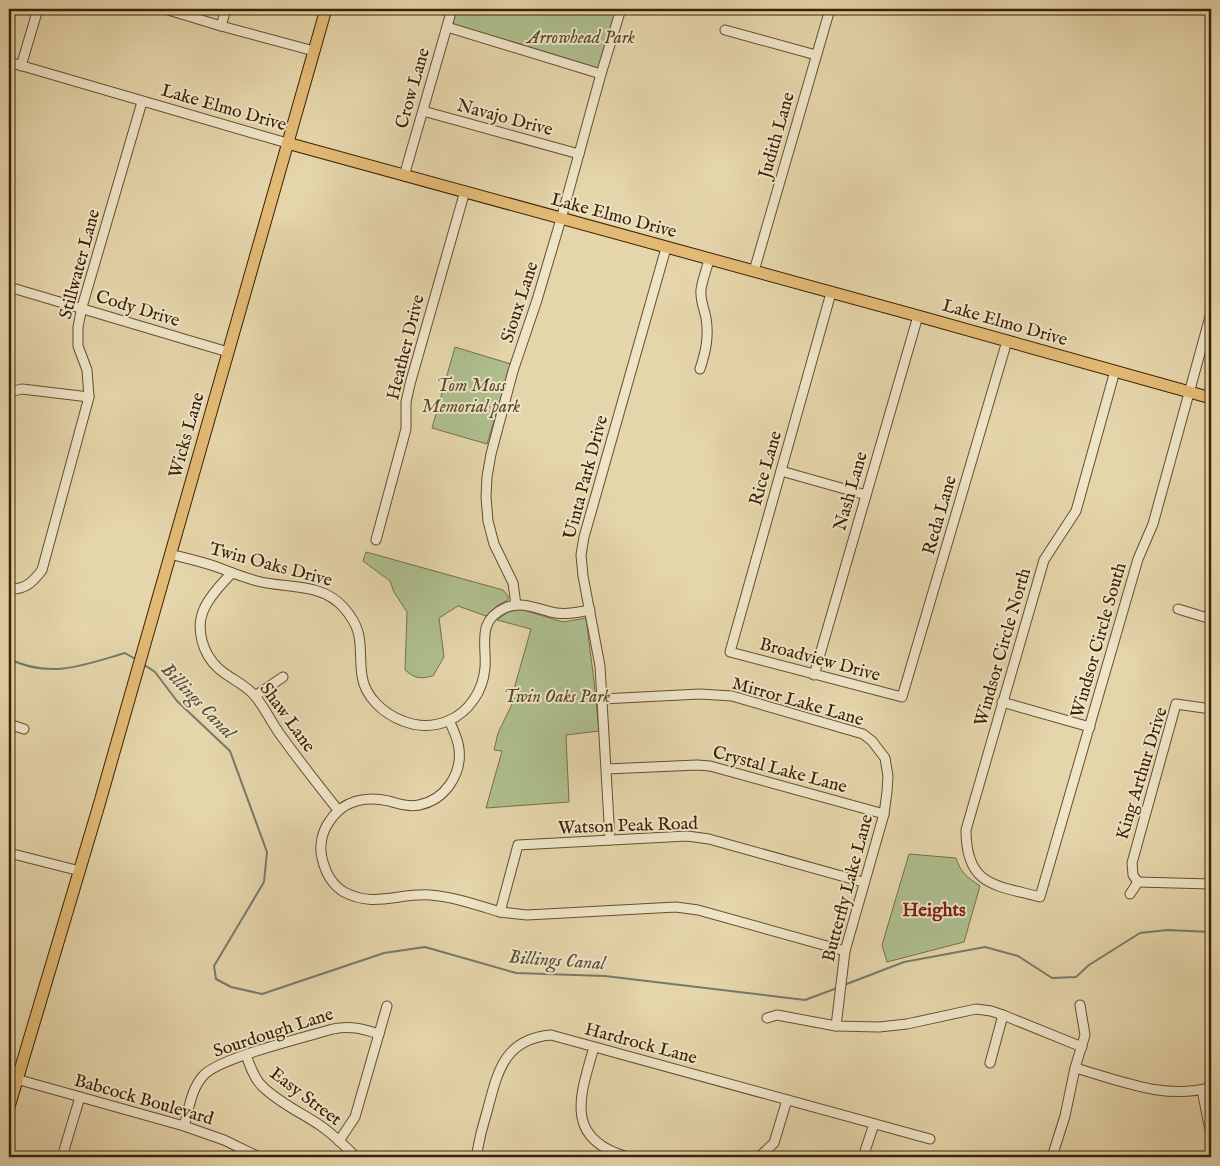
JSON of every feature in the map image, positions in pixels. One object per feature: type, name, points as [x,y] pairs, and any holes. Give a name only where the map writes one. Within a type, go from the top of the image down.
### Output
[{"type":"main road","name":"Wicks Lane","points":[[9,1108],[13,1078],[80,871],[326,9]]},
{"type":"main road","name":"Lake Elmo Drive","points":[[287,143],[1211,398]]},
{"type":"street","points":[[20,66],[38,9]]},
{"type":"street","points":[[165,9],[314,51]]},
{"type":"street","points":[[221,26],[226,9]]},
{"type":"street","name":"Crow Lane","points":[[404,176],[452,9]]},
{"type":"street","name":"Sioux Lane","points":[[516,605],[513,583],[494,544],[488,521],[486,497],[491,454],[514,371],[562,219],[578,154],[621,9]]},
{"type":"street","name":"Judith Lane","points":[[754,271],[830,9]]},
{"type":"street","points":[[447,27],[601,74]]},
{"type":"street","points":[[725,30],[816,55]]},
{"type":"street","name":"Lake Elmo Drive","points":[[9,62],[287,143]]},
{"type":"street","name":"Stillwater Lane","points":[[9,589],[19,590],[32,582],[42,570],[88,397],[87,370],[78,346],[78,327],[82,308],[142,102]]},
{"type":"street","name":"Navajo Drive","points":[[423,112],[578,154]]},
{"type":"street","name":"Heather Drive","points":[[376,540],[406,429],[406,402],[410,384],[465,191]]},
{"type":"street","name":"Uinta Park Drive","points":[[610,840],[600,666],[581,555],[584,537],[666,248]]},
{"type":"street","points":[[700,369],[707,347],[708,332],[706,315],[701,301],[701,290],[709,259]]},
{"type":"street","name":"Cody Drive","points":[[9,287],[228,352]]},
{"type":"street","name":"Rice Lane","points":[[730,652],[831,293]]},
{"type":"street","name":"Windsor Circle South","points":[[1040,897],[1138,558],[1153,524],[1211,313]]},
{"type":"street","name":"Nash Lane","points":[[814,675],[918,316]]},
{"type":"street","name":"Reda Lane","points":[[902,698],[1007,341]]},
{"type":"street","name":"Windsor Circle North","points":[[1040,897],[991,883],[979,876],[972,865],[966,849],[966,830],[1044,560],[1076,510],[1115,371]]},
{"type":"street","points":[[9,392],[22,389],[88,397]]},
{"type":"street","points":[[781,471],[866,495]]},
{"type":"street","name":"Twin Oaks Drive","points":[[170,554],[272,585],[302,586],[334,597],[352,617],[356,627],[361,644],[362,677],[367,692],[378,705],[393,717],[410,724],[431,726],[449,720],[466,709],[476,696],[483,681],[485,631],[495,614],[505,608],[516,605]]},
{"type":"street","name":"Shaw Lane","points":[[232,573],[223,582],[204,609],[201,622],[201,639],[205,653],[218,669],[243,684],[255,696],[282,737],[338,810]]},
{"type":"street","points":[[516,605],[570,614],[590,610]]},
{"type":"street","points":[[1178,609],[1211,619]]},
{"type":"street","name":"Broadview Drive","points":[[730,652],[902,698]]},
{"type":"street","points":[[255,696],[283,677]]},
{"type":"street","name":"Mirror Lake Lane","points":[[602,699],[693,694],[732,696],[862,734],[872,741],[885,758]]},
{"type":"street","points":[[1002,702],[1090,727]]},
{"type":"street","name":"King Arthur Drive","points":[[1138,882],[1133,875],[1132,863],[1176,704],[1211,709]]},
{"type":"street","points":[[449,720],[456,734],[460,759],[456,776],[446,790],[433,801],[418,805],[404,805],[379,799],[360,799],[338,810],[328,823],[322,838],[321,852],[325,871],[339,889],[355,898],[372,900],[413,894],[431,895],[453,898],[500,912],[527,915],[676,908],[698,910],[845,951]]},
{"type":"street","points":[[9,724],[24,729]]},
{"type":"street","name":"Butterfly Lake Lane","points":[[836,1026],[845,951],[863,882],[884,814],[888,776],[885,758]]},
{"type":"street","name":"Crystal Lake Lane","points":[[606,769],[710,766],[884,814]]},
{"type":"street","name":"Watson Peak Road","points":[[500,912],[518,845],[687,836],[710,839],[863,882]]},
{"type":"street","points":[[9,853],[80,871]]},
{"type":"street","points":[[1130,894],[1138,882],[1211,884]]},
{"type":"street","points":[[1052,1157],[1065,1116],[1075,1068],[1085,1035],[1080,1005]]},
{"type":"street","points":[[340,1141],[355,1117],[387,1006]]},
{"type":"street","points":[[767,1018],[777,1015],[836,1026],[878,1027],[907,1024],[976,1009],[991,1011],[1082,1047]]},
{"type":"street","points":[[990,1063],[1004,1016]]},
{"type":"street","name":"Sourdough Lane","points":[[184,1126],[196,1085],[203,1076],[212,1068],[246,1055],[253,1048],[344,1026],[358,1027],[379,1034]]},
{"type":"street","name":"Hardrock Lane","points":[[476,1157],[497,1076],[506,1057],[521,1044],[537,1036],[551,1035],[930,1139]]},
{"type":"street","points":[[594,1047],[582,1087],[580,1102],[583,1131],[612,1153],[628,1157]]},
{"type":"street","name":"Easy Street","points":[[246,1055],[256,1078],[262,1086],[322,1127],[356,1157]]},
{"type":"street","points":[[1075,1068],[1154,1090],[1185,1092],[1207,1089],[1210,1130]]},
{"type":"street","name":"Babcock Boulevard","points":[[13,1078],[184,1126],[224,1140],[259,1157]]},
{"type":"street","points":[[62,1157],[80,1098]]},
{"type":"street","points":[[758,1157],[774,1143],[787,1100]]},
{"type":"street","points":[[863,1157],[874,1124]]},
{"type":"green space","name":"Arrowhead Park","points":[[455,9],[619,9],[602,71],[450,25]]},
{"type":"green space","name":"Tom Moss Memorial park","points":[[455,347],[511,364],[487,444],[432,428]]},
{"type":"green space","points":[[366,552],[503,590],[508,596],[508,600],[498,605],[486,616],[458,606],[439,618],[444,657],[433,676],[415,677],[405,670],[407,612],[394,592],[390,581],[363,561]]},
{"type":"green space","name":"Twin Oaks Park","points":[[520,609],[563,622],[586,618],[599,731],[566,735],[569,802],[486,808],[502,751],[494,750],[498,733],[519,690],[514,689],[531,629],[497,620],[508,612]]},
{"type":"green space","points":[[909,854],[956,858],[965,874],[980,886],[964,942],[887,962],[882,945]]},
{"type":"waterway","name":"Billings Canal","points":[[9,659],[24,665],[53,669],[95,662],[125,653],[137,660]]},
{"type":"waterway","name":"Billings Canal","points":[[143,664],[155,672],[177,701],[230,751],[267,852],[264,882],[214,966],[216,979],[231,987],[262,994],[384,953],[425,947],[516,973],[605,976],[805,1000],[837,988]]},
{"type":"waterway","name":"Billings Canal","points":[[844,985],[904,962],[985,947],[1018,956],[1052,978],[1076,977],[1089,965],[1140,933],[1167,930],[1211,932]]},
{"type":"district","name":"Heights","points":[[934,909]]}]
